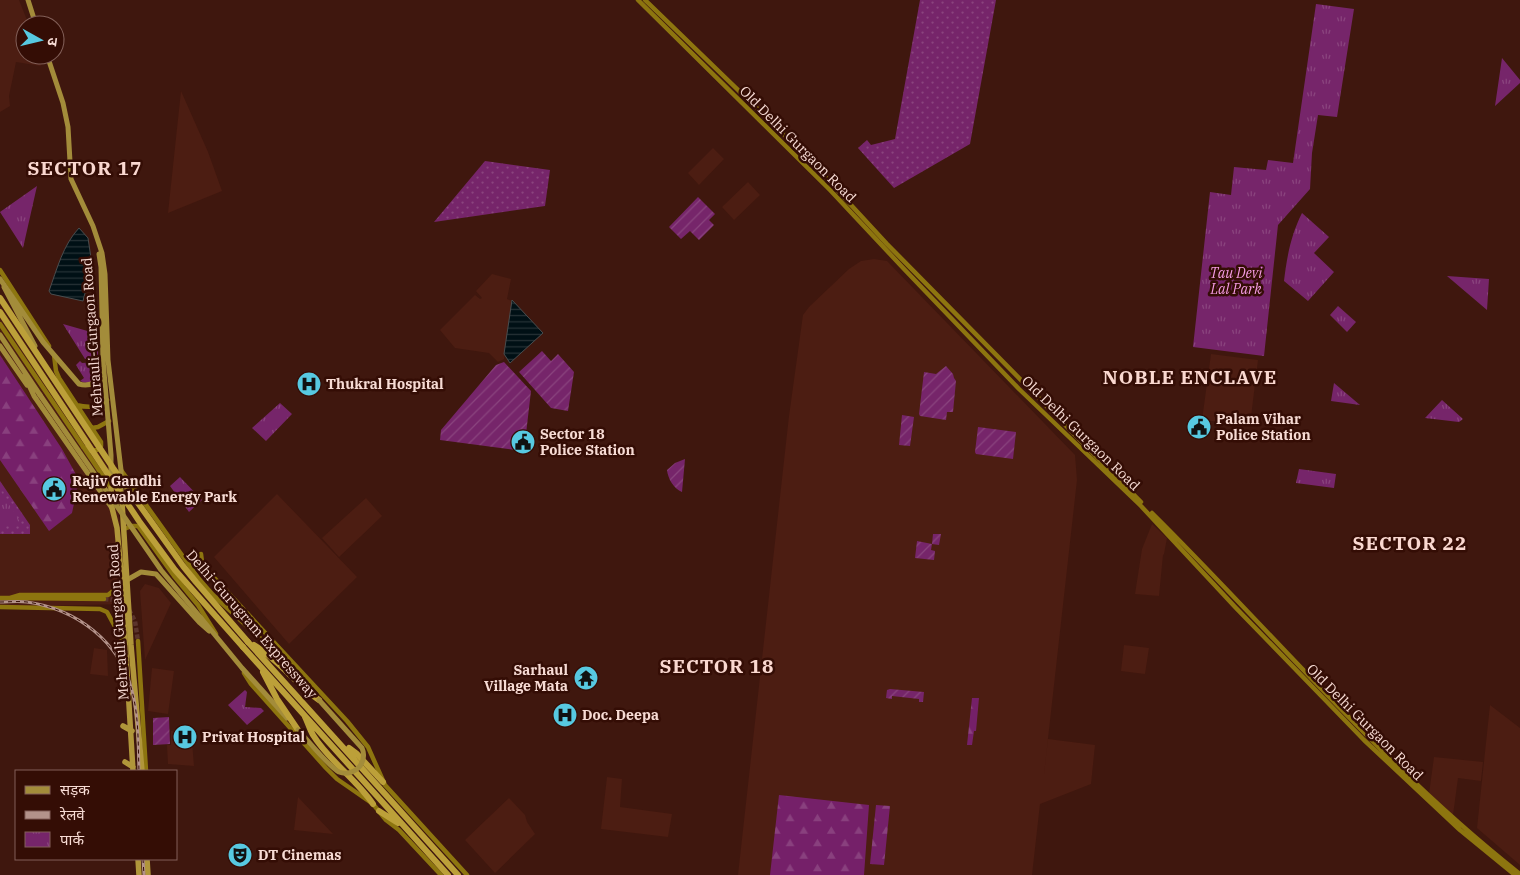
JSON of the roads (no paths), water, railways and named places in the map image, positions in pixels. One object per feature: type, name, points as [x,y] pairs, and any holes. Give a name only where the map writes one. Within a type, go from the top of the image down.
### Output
[{"type":"highway","name":"Delhi-Gurugram Expressway","points":[[0,298],[113,468],[183,566],[246,644],[261,666],[448,875]]},
{"type":"highway","name":"Delhi-Gurugram Expressway","points":[[0,312],[144,528],[175,570],[339,742],[458,875]]},
{"type":"highway","name":"Mehrauli Gurgaon Road","points":[[111,488],[112,508],[117,528],[124,579],[142,770]]},
{"type":"highway","name":"Mehrauli Gurgaon Road","points":[[122,502],[125,645],[133,769]]},
{"type":"highway","points":[[246,644],[262,649],[306,691],[319,700]]},
{"type":"highway","points":[[261,666],[282,706],[298,730]]},
{"type":"highway","points":[[303,712],[312,734],[322,749],[354,781],[373,804]]},
{"type":"highway","points":[[123,726],[132,731]]},
{"type":"highway","points":[[339,742],[357,754],[384,783],[393,804]]},
{"type":"highway","points":[[125,762],[133,769]]},
{"type":"highway","points":[[379,811],[404,826]]},
{"type":"highway","points":[[138,860],[139,875]]},
{"type":"highway","points":[[147,860],[148,875]]},
{"type":"main road","points":[[26,0],[31,15]]},
{"type":"main road","name":"Old Delhi Gurgaon Road","points":[[638,0],[830,190],[1007,376],[1173,534],[1312,682],[1394,763],[1463,827],[1520,874]]},
{"type":"main road","name":"Old Delhi Gurgaon Road","points":[[645,0],[804,153],[887,244],[1364,740],[1460,830],[1515,875]]},
{"type":"main road","name":"Mehrauli-Gurgaon Road","points":[[49,65],[57,90],[65,127],[67,170],[70,186],[91,229],[98,249],[101,267],[105,340],[121,470]]},
{"type":"main road","name":"Mehrauli-Gurgaon Road","points":[[50,65],[68,127],[71,179],[93,226],[102,253],[105,274],[104,376],[109,421],[111,488]]},
{"type":"main road","points":[[0,270],[54,355],[59,378],[101,442],[101,446],[97,450],[90,451],[83,447]]},
{"type":"main road","points":[[1,281],[36,332],[79,384],[89,386],[104,376]]},
{"type":"main road","points":[[1,281],[46,366]]},
{"type":"main road","points":[[0,324],[111,488]]},
{"type":"main road","points":[[0,335],[25,373],[37,396],[112,508]]},
{"type":"main road","points":[[0,344],[11,352]]},
{"type":"main road","points":[[0,344],[161,570],[242,668],[336,770],[347,773],[358,768],[363,761],[364,753],[362,748],[319,700],[199,579],[121,470]]},
{"type":"main road","points":[[76,405],[89,408],[103,404],[107,400]]},
{"type":"main road","points":[[92,428],[109,421]]},
{"type":"main road","name":"Mehrauli Gurgaon Road","points":[[121,470],[122,502]]},
{"type":"main road","points":[[121,489],[128,486],[133,487]]},
{"type":"main road","points":[[124,529],[138,526],[174,576],[198,605],[219,639]]},
{"type":"main road","points":[[155,550],[159,544],[171,539]]},
{"type":"main road","points":[[201,554],[202,562],[206,569],[347,721],[368,747],[384,783],[466,875]]},
{"type":"main road","points":[[10,598],[20,595],[108,595],[124,579],[141,572],[156,574],[200,623],[219,639]]},
{"type":"main road","points":[[0,598],[104,598]]},
{"type":"main road","points":[[0,607],[89,608],[107,612],[125,645]]},
{"type":"main road","points":[[233,613],[244,611]]},
{"type":"main road","points":[[138,641],[146,770]]},
{"type":"main road","points":[[118,656],[126,656]]},
{"type":"main road","points":[[242,668],[251,684],[326,768],[337,779],[373,804],[440,875]]},
{"type":"tunnel","points":[[104,599],[115,600],[123,605]]},
{"type":"tunnel","points":[[129,610],[135,621],[138,641]]},
{"type":"railway","points":[[0,602],[27,602],[62,612],[79,620],[106,643],[126,673],[132,691],[137,721],[139,770]]},
{"type":"railway","points":[[143,860],[144,875]]},
{"type":"place","name":"Thukral Hospital","points":[[309,384]]},
{"type":"place","name":"Palam Vihar Police Station","points":[[1199,427]]},
{"type":"place","name":"Sector 18 Police Station","points":[[523,442]]},
{"type":"place","name":"Rajiv Gandhi Renewable Energy Park","points":[[54,489]]},
{"type":"place","name":"Sarhaul Village Mata","points":[[586,678]]},
{"type":"place","name":"Doc. Deepa","points":[[565,715]]},
{"type":"place","name":"Privat Hospital","points":[[185,737]]},
{"type":"place","name":"DT Cinemas","points":[[240,855]]},
{"type":"district","name":"SECTOR 17","points":[[85,168]]},
{"type":"district","name":"NOBLE ENCLAVE","points":[[1190,377]]},
{"type":"district","name":"SECTOR 22","points":[[1410,543]]},
{"type":"district","name":"SECTOR 18","points":[[717,666]]},
{"type":"park label","name":"Tau Devi Lal Park","points":[[1236,282]]}]
